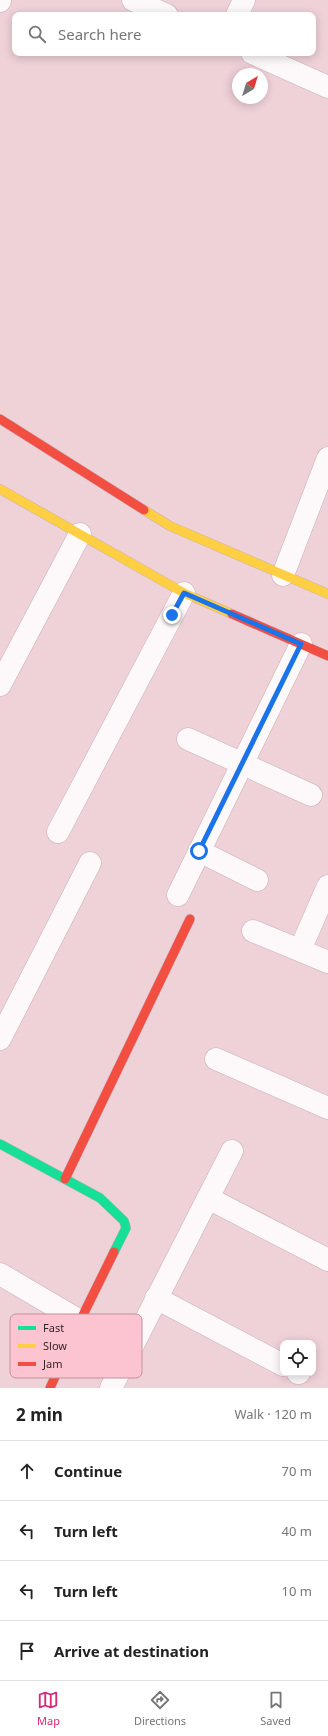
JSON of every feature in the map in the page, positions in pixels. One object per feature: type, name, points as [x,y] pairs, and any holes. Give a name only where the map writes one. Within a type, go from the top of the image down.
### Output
[{"type":"main road","points":[[0,419],[170,526],[328,594]]},
{"type":"main road","points":[[0,489],[184,593],[328,656]]},
{"type":"main road","points":[[65,1179],[190,919]]},
{"type":"main road","points":[[0,1144],[100,1198],[124,1221],[126,1228],[83,1314]]},
{"type":"main road","points":[[50,1388],[54,1378]]},
{"type":"street","points":[[133,0],[160,12]]},
{"type":"street","points":[[238,12],[244,0]]},
{"type":"street","points":[[259,56],[328,86]]},
{"type":"street","points":[[283,575],[328,458]]},
{"type":"street","points":[[0,685],[80,534]]},
{"type":"street","points":[[58,832],[184,593]]},
{"type":"street","points":[[178,895],[301,644]]},
{"type":"street","points":[[188,738],[311,794]]},
{"type":"street","points":[[199,851],[257,880]]},
{"type":"street","points":[[0,1039],[90,863]]},
{"type":"street","points":[[300,950],[328,886]]},
{"type":"street","points":[[253,931],[328,962]]},
{"type":"street","points":[[216,1059],[328,1108]]},
{"type":"street","points":[[142,1325],[232,1151]]},
{"type":"street","points":[[208,1198],[328,1260]]},
{"type":"street","points":[[0,1274],[68,1314]]},
{"type":"street","points":[[156,1298],[280,1363]]},
{"type":"street","points":[[110,1388],[115,1378]]},
{"type":"traffic: fast","points":[[0,1144],[100,1198],[124,1221],[126,1228],[114,1252]]},
{"type":"traffic: slow","points":[[0,489],[184,593],[232,614]]},
{"type":"traffic: slow","points":[[144,510],[170,526],[328,594]]},
{"type":"traffic: jam","points":[[0,419],[144,510]]},
{"type":"traffic: jam","points":[[232,614],[328,656]]},
{"type":"traffic: jam","points":[[65,1179],[190,919]]},
{"type":"traffic: jam","points":[[83,1314],[114,1252]]},
{"type":"traffic: jam","points":[[50,1388],[54,1378]]},
{"type":"route","points":[[172,615],[184,593],[301,644],[199,851]]}]
